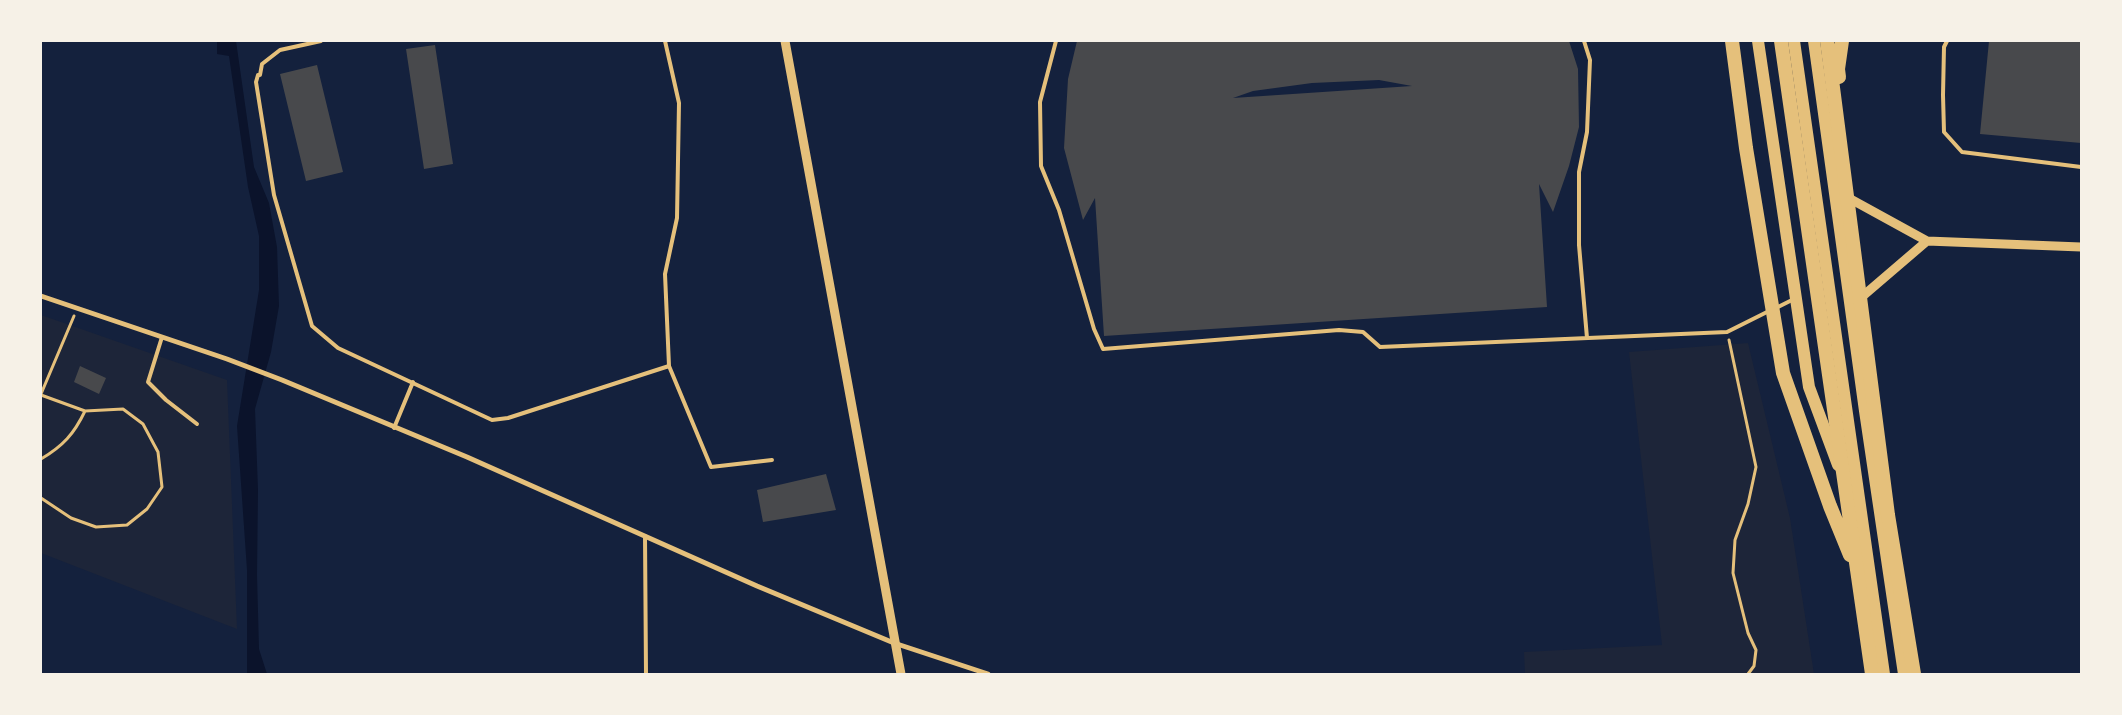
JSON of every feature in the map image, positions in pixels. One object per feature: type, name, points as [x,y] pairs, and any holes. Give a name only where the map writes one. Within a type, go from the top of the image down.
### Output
[{"type":"highway","points":[[1732,41],[1746,148],[1783,373],[1830,506],[1858,574]]},
{"type":"highway","points":[[1781,41],[1872,674]]},
{"type":"highway","points":[[1827,41],[1888,515],[1914,674]]},
{"type":"highway","points":[[1842,41],[1838,68],[1885,452],[1888,515]]},
{"type":"main road","points":[[1758,41],[1809,387],[1863,532]]},
{"type":"main road","points":[[1794,41],[1884,674]]},
{"type":"main road","points":[[1814,41],[1865,411],[1904,674]]},
{"type":"street","points":[[784,41],[900,674]]},
{"type":"street","points":[[1835,190],[1927,241],[2081,247]]},
{"type":"street","points":[[1852,306],[1927,241]]},
{"type":"street","points":[[41,296],[227,359],[282,380],[467,457],[894,644],[988,674]]},
{"type":"lane","points":[[321,41],[280,50],[262,64],[260,75],[258,75],[256,82],[274,195],[312,326],[338,348],[492,420],[508,418],[669,366]]},
{"type":"lane","points":[[665,41],[679,104],[677,218],[665,274],[669,366],[711,467],[772,460]]},
{"type":"lane","points":[[1056,41],[1040,102],[1041,166],[1059,210],[1094,329],[1103,349],[1339,330],[1363,332],[1380,347],[1727,332],[1796,298]]},
{"type":"lane","points":[[1584,41],[1590,60],[1587,132],[1579,172],[1579,245],[1587,338]]},
{"type":"lane","points":[[1947,41],[1944,47],[1944,132],[1962,152],[2081,167]]},
{"type":"lane","points":[[162,337],[148,382],[166,400],[198,424]]},
{"type":"lane","points":[[394,428],[413,382]]},
{"type":"lane","points":[[645,536],[646,674]]},
{"type":"path","points":[[41,498],[71,518],[96,527],[128,525],[148,509],[162,487],[158,452],[143,424],[123,409],[85,411],[41,394],[77,308]]},
{"type":"path","points":[[1727,332],[1756,467],[1748,504],[1735,540],[1733,573],[1748,633],[1756,650],[1754,666],[1748,674]]},
{"type":"path","points":[[41,459],[57,450],[76,431],[85,411]]},
{"type":"shaded area","points":[[217,41],[236,41],[254,167],[269,203],[277,247],[279,306],[271,352],[255,409],[258,490],[257,575],[259,649],[267,674],[247,674],[247,570],[237,426],[259,290],[259,236],[248,187],[229,56],[217,54]]},
{"type":"shaded area","points":[[41,315],[227,380],[237,629],[41,553]]},
{"type":"shaded area","points":[[1748,343],[1790,518],[1814,674],[1525,674],[1524,652],[1662,645],[1629,352]]},
{"type":"building","points":[[1077,41],[1569,41],[1578,69],[1579,127],[1569,166],[1553,212],[1539,184],[1547,307],[1104,336],[1095,198],[1083,220],[1064,148],[1068,79]],"holes":[[[1379,80],[1412,86],[1233,98],[1253,91],[1312,83]]]},
{"type":"building","points":[[1989,41],[2081,41],[2081,143],[1980,134]]},
{"type":"building","points":[[435,45],[453,164],[424,169],[406,49]]},
{"type":"building","points":[[317,65],[343,172],[306,181],[280,74]]},
{"type":"building","points":[[80,366],[106,378],[99,394],[74,382]]},
{"type":"building","points":[[826,474],[836,510],[763,522],[757,490]]}]
